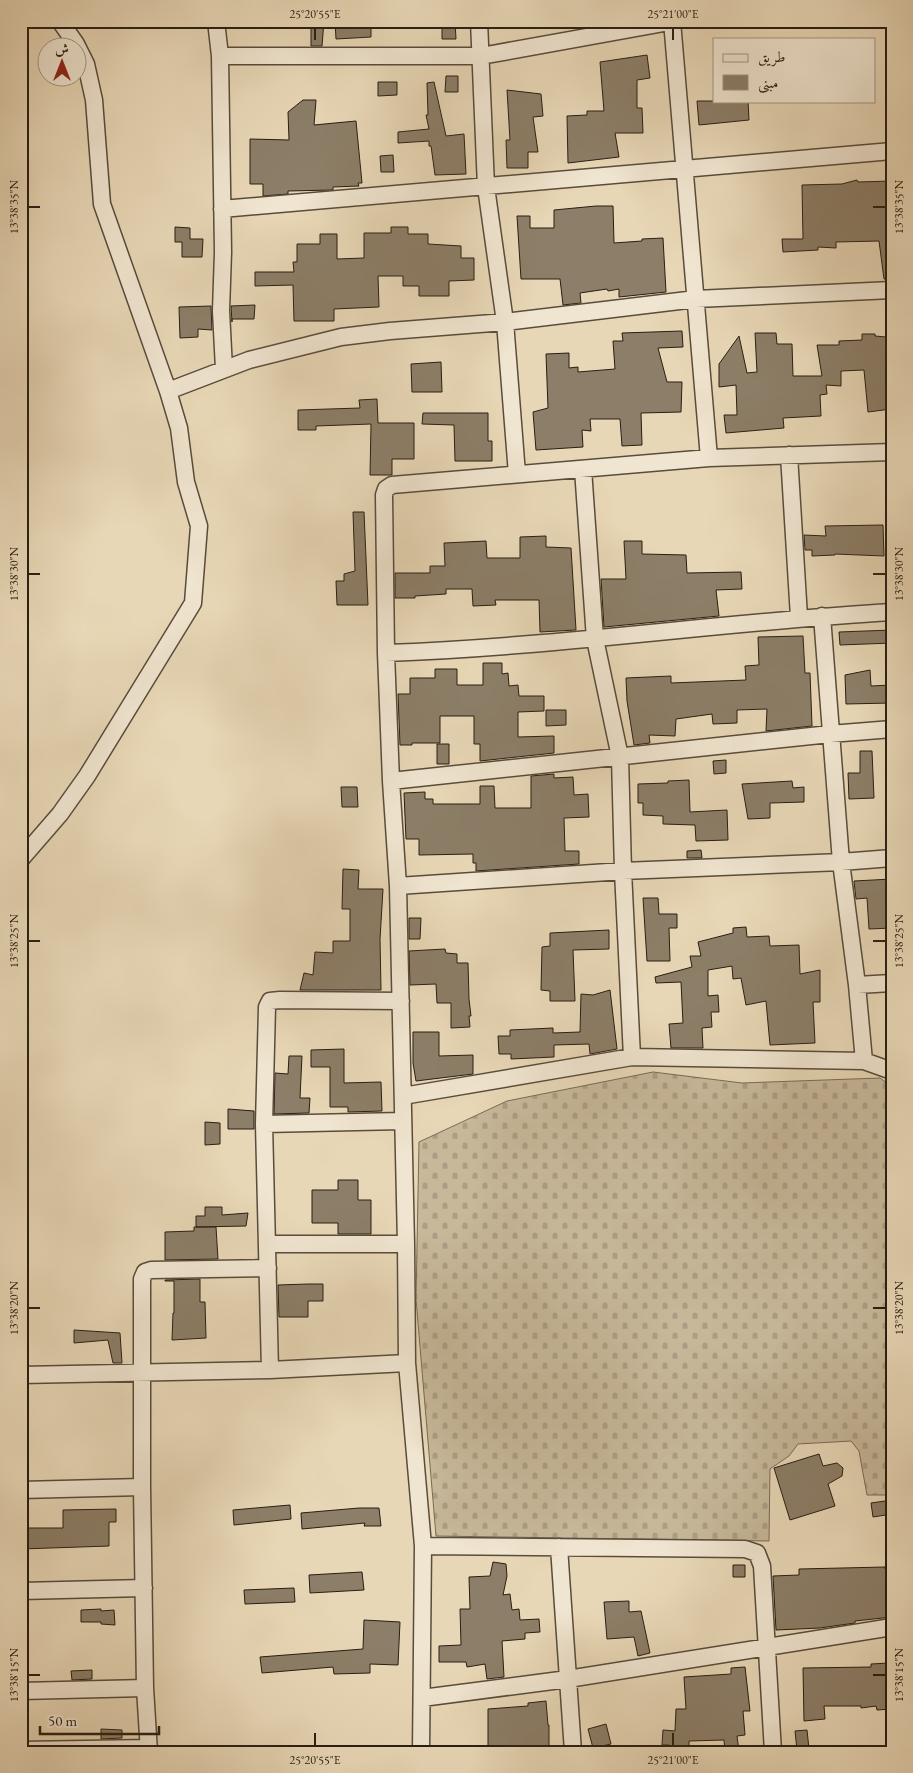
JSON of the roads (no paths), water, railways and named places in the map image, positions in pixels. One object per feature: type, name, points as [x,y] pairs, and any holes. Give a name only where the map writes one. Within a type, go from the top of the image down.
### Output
[{"type":"street","points":[[21,859],[60,814],[86,776],[193,603],[199,526],[186,482],[179,428],[168,391],[102,204],[94,100],[86,64],[76,44],[60,21]]},
{"type":"street","points":[[216,21],[220,56],[223,252],[221,311],[224,369]]},
{"type":"street","points":[[479,21],[486,187],[505,322],[517,474]]},
{"type":"street","points":[[220,56],[481,56],[673,21],[709,458]]},
{"type":"street","points":[[222,209],[892,151]]},
{"type":"street","points":[[168,391],[249,360],[341,337],[390,331],[505,322],[696,299],[892,290]]},
{"type":"street","points":[[421,1752],[423,1546],[407,1364],[398,886],[391,781],[386,653],[384,494],[386,489],[392,485],[709,458],[892,452]]},
{"type":"street","points":[[789,456],[799,617]]},
{"type":"street","points":[[583,469],[595,639],[620,757],[622,871],[632,1057]]},
{"type":"street","points":[[386,653],[439,651],[595,639],[799,617],[892,612]]},
{"type":"street","points":[[822,616],[841,862],[857,985],[864,1060]]},
{"type":"street","points":[[391,781],[892,729]]},
{"type":"street","points":[[398,886],[622,871],[841,862],[892,858]]},
{"type":"street","points":[[857,985],[892,983]]},
{"type":"street","points":[[270,1370],[264,1124],[267,1007],[270,1001],[401,1001]]},
{"type":"street","points":[[403,1096],[632,1057],[864,1060],[892,1071]]},
{"type":"street","points":[[264,1124],[402,1121]]},
{"type":"street","points":[[268,1244],[406,1244]]},
{"type":"street","points":[[21,1750],[149,1750],[145,1688],[142,1487],[142,1279],[145,1272],[151,1270],[268,1268]]},
{"type":"street","points":[[21,1375],[270,1370],[407,1364]]},
{"type":"street","points":[[21,1490],[142,1487]]},
{"type":"street","points":[[423,1546],[745,1549],[757,1553],[762,1566],[773,1752]]},
{"type":"street","points":[[559,1546],[573,1752]]},
{"type":"street","points":[[21,1591],[144,1588]]},
{"type":"street","points":[[422,1698],[568,1679],[892,1627]]},
{"type":"street","points":[[21,1690],[145,1688]]}]
